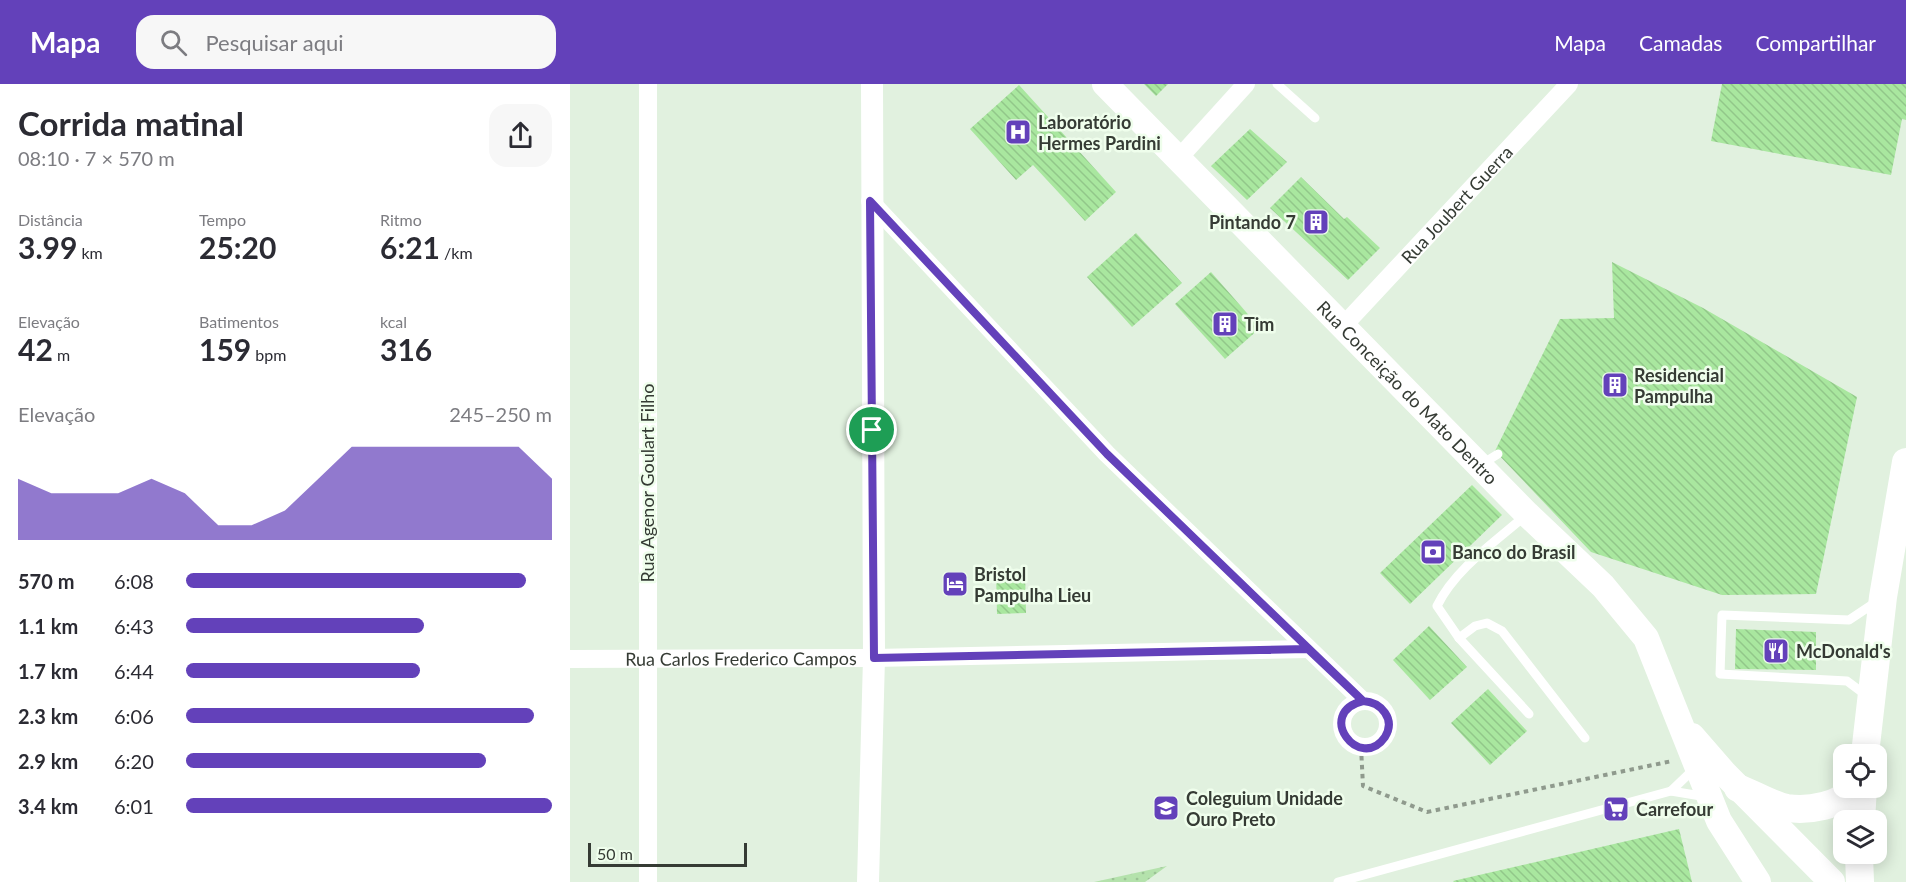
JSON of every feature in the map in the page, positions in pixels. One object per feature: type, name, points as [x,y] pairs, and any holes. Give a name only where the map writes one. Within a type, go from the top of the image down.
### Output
[{"type":"main road","name":"Rua Conceição do Mato Dentro","points":[[1105,84],[1344,325],[1489,460],[1527,514],[1603,586],[1646,638],[1719,821],[1756,881]]},
{"type":"main road","points":[[1866,744],[1883,597],[1906,462]]},
{"type":"main road","name":"Rua Conceição do Mato Dentro","points":[[1679,720],[1738,788],[1817,872],[1832,882]]},
{"type":"main road","points":[[1738,788],[1787,807],[1811,807],[1838,802],[1842,798]]},
{"type":"main road","points":[[1860,864],[1860,882]]},
{"type":"street","name":"Rua Agenor Goulart Filho","points":[[648,84],[648,882]]},
{"type":"street","points":[[868,882],[874,658],[870,201],[872,84]]},
{"type":"street","points":[[1178,159],[1246,84]]},
{"type":"street","name":"Rua Joubert Guerra","points":[[1344,325],[1569,84]]},
{"type":"street","points":[[870,201],[1107,454],[1363,701]]},
{"type":"street","name":"Rua Carlos Frederico Campos","points":[[570,658],[874,658],[1308,649]]},
{"type":"street","points":[[1363,701],[1371,701],[1384,710],[1389,725],[1383,740],[1377,745],[1361,747],[1348,740],[1344,734],[1342,719],[1350,707],[1363,701]]},
{"type":"lane","points":[[1277,84],[1315,118]]},
{"type":"lane","points":[[1527,514],[1474,560],[1442,595],[1437,606],[1459,638],[1529,714]]},
{"type":"lane","points":[[1870,699],[1847,681],[1720,674],[1722,615],[1849,620],[1883,597]]},
{"type":"lane","points":[[1459,638],[1475,626],[1487,623],[1502,631],[1586,738]]},
{"type":"lane","points":[[1671,791],[1695,761]]},
{"type":"lane","points":[[1338,882],[1671,791],[1710,797]]},
{"type":"path","points":[[1361,747],[1363,786],[1427,812],[1695,761]]},
{"type":"green space","points":[[1167,866],[1145,882],[1094,882]]},
{"type":"building","points":[[1144,84],[1168,84],[1156,96]]},
{"type":"building","points":[[1722,84],[1906,84],[1906,120],[1902,119],[1891,175],[1711,141]]},
{"type":"building","points":[[1019,85],[1116,192],[1085,221],[1033,165],[1016,180],[970,129]]},
{"type":"building","points":[[1250,129],[1287,162],[1247,200],[1211,166]]},
{"type":"building","points":[[1301,177],[1344,219],[1347,217],[1380,248],[1348,280],[1270,208]]},
{"type":"building","points":[[1136,233],[1182,283],[1132,327],[1087,277]]},
{"type":"building","points":[[1612,262],[1703,308],[1857,397],[1816,594],[1722,595],[1591,552],[1495,451],[1560,319],[1614,318]]},
{"type":"building","points":[[1211,272],[1260,328],[1225,359],[1175,304]]},
{"type":"building","name":"Banco do Brasil","points":[[1472,485],[1502,515],[1410,604],[1380,573]]},
{"type":"building","points":[[1025,571],[1026,613],[997,614],[996,572]]},
{"type":"building","points":[[1429,626],[1467,667],[1430,700],[1393,660]]},
{"type":"building","name":"McDonald's","points":[[1736,629],[1816,632],[1816,670],[1735,669]]},
{"type":"building","points":[[1488,689],[1527,731],[1490,765],[1451,723]]},
{"type":"building","points":[[1679,829],[1692,882],[1453,881]]},
{"type":"place","name":"Laboratório Hermes Pardini","points":[[1018,132]]},
{"type":"place","name":"Pintando 7","points":[[1316,222]]},
{"type":"place","name":"Tim","points":[[1225,324]]},
{"type":"place","name":"Residencial Pampulha","points":[[1615,385]]},
{"type":"place","name":"Banco do Brasil","points":[[1433,552]]},
{"type":"place","name":"Bristol Pampulha Lieu","points":[[955,584]]},
{"type":"place","name":"McDonald's","points":[[1776,651]]},
{"type":"place","name":"Coleguium Unidade Ouro Preto","points":[[1166,808]]},
{"type":"place","name":"Carrefour","points":[[1616,809]]},
{"type":"route","points":[[872,430],[870,201],[1107,454],[1363,701],[1371,701],[1384,710],[1389,725],[1383,740],[1377,745],[1361,747],[1348,740],[1342,727],[1342,719],[1350,707],[1356,702],[1363,701],[1308,649],[874,658],[872,430]]}]
